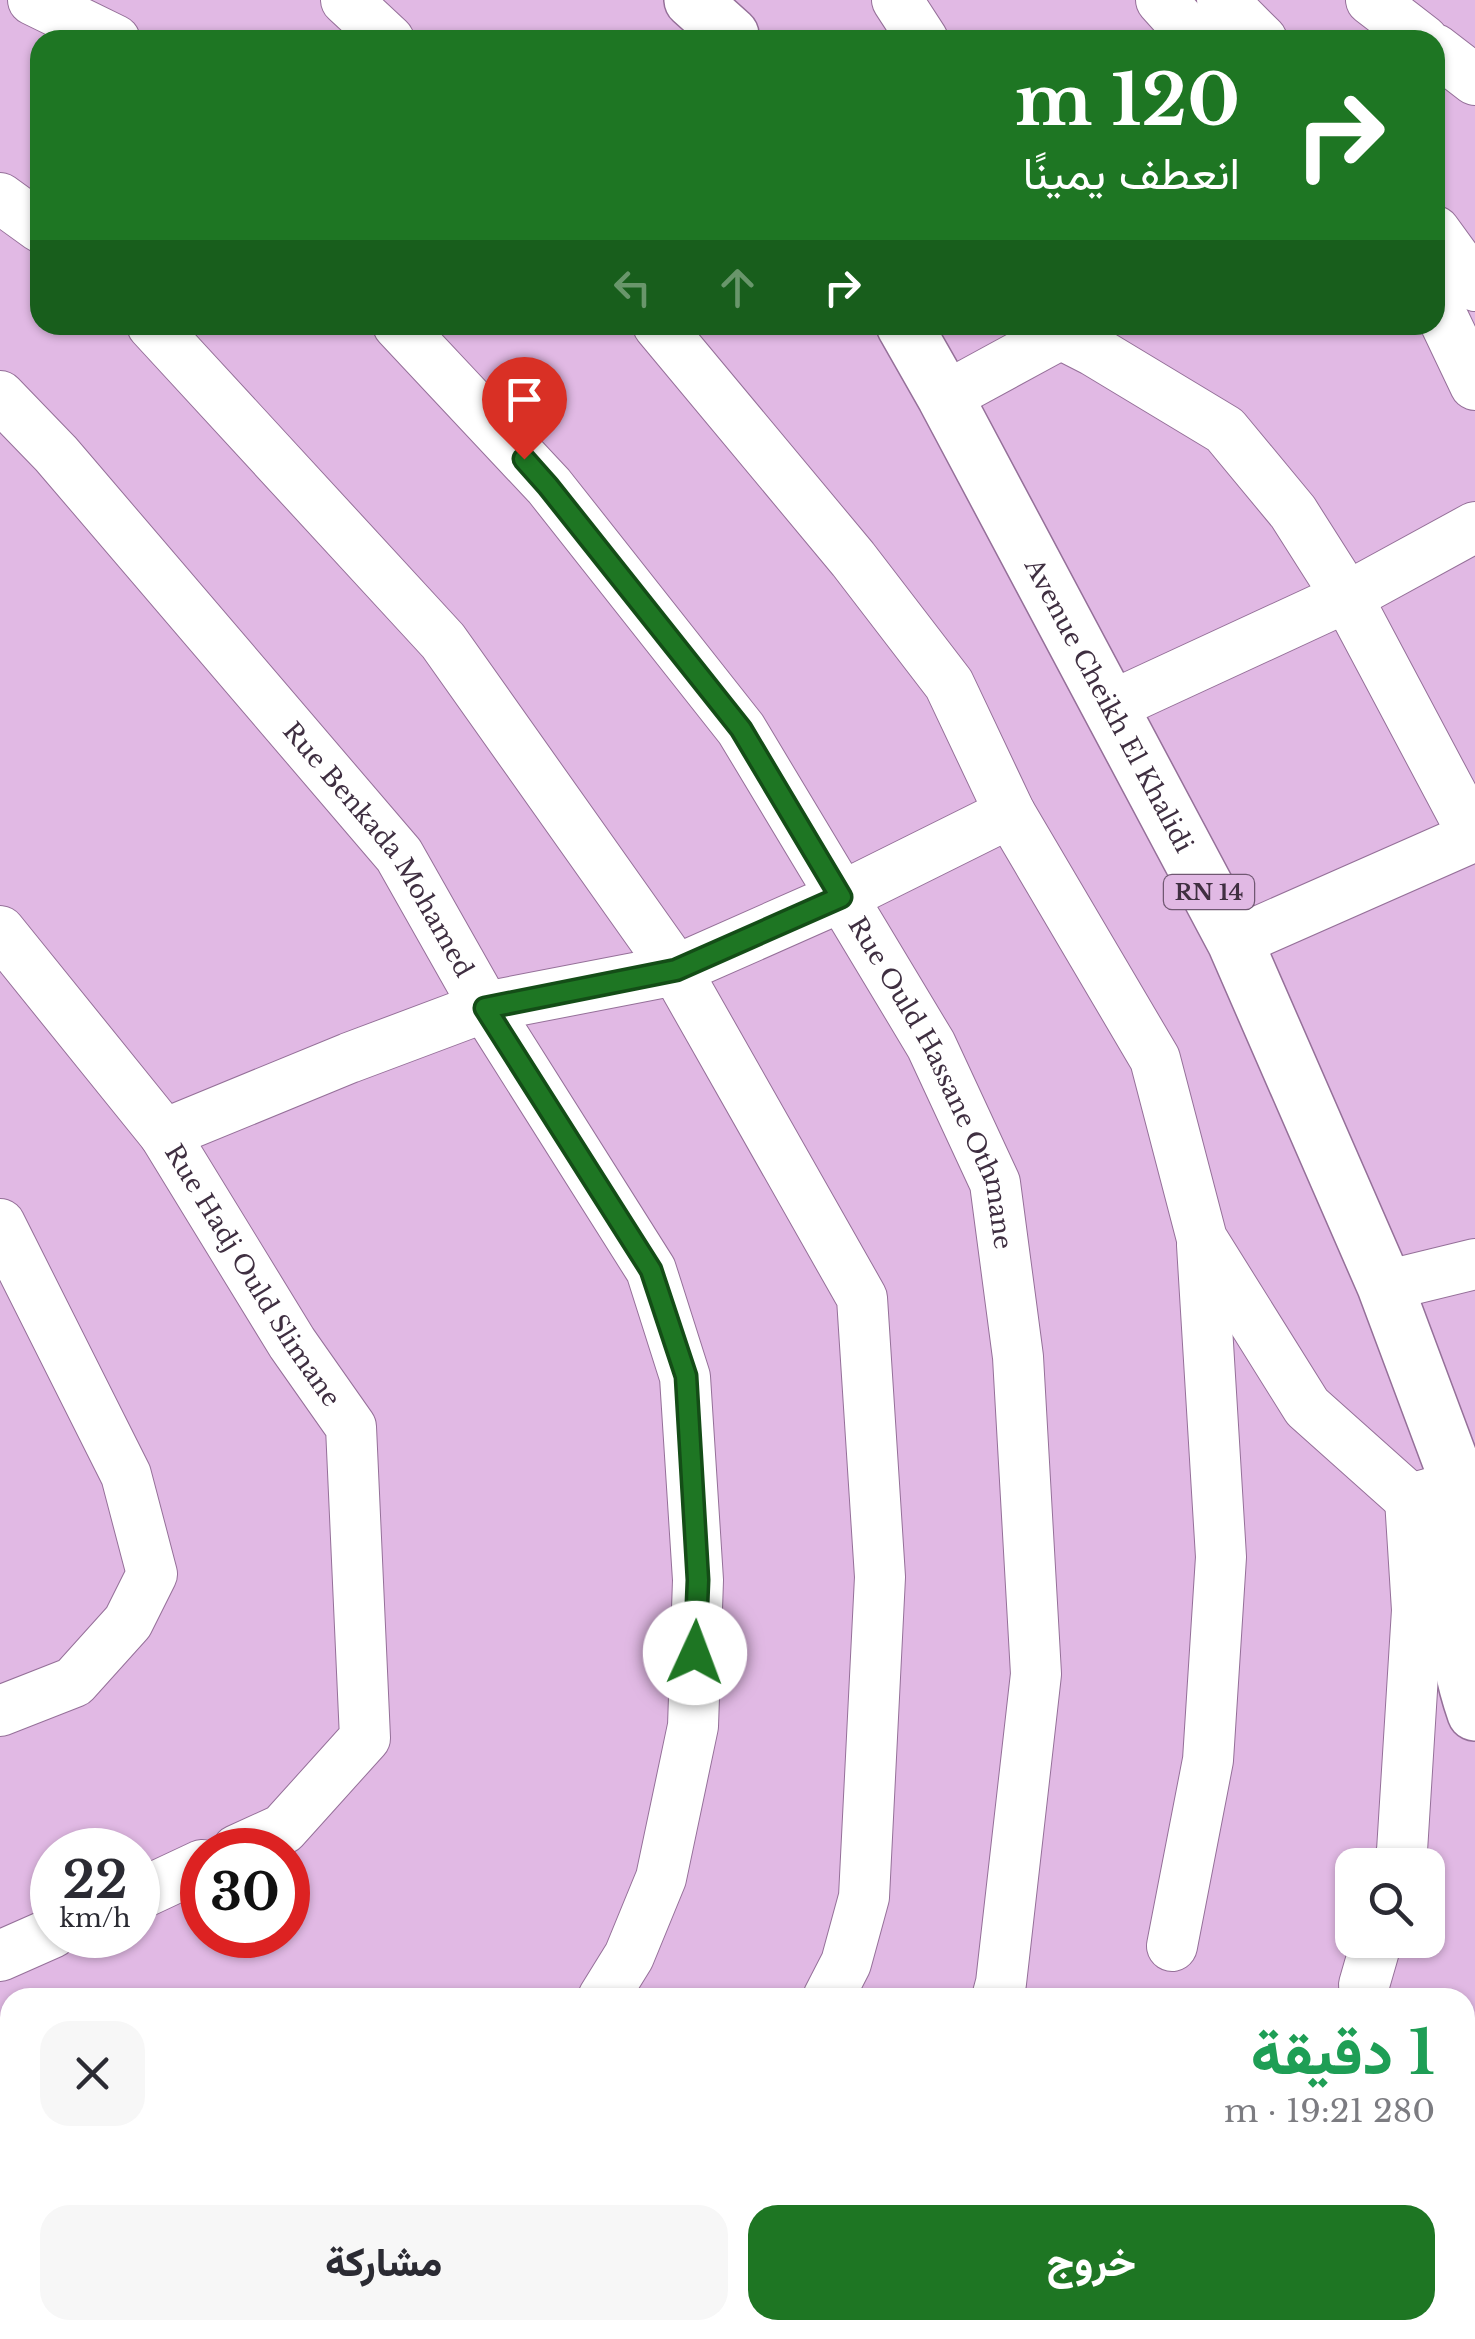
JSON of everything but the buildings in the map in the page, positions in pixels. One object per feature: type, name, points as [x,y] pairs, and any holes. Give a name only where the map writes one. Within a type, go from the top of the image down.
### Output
[{"type":"main road","name":"Avenue Cheikh El Khalidi","points":[[910,335],[1236,942],[1385,1286],[1448,1498],[1453,1579],[1472,1694]]},
{"type":"street","points":[[33,0],[94,30]]},
{"type":"street","points":[[346,0],[378,30]]},
{"type":"street","points":[[897,0],[916,30]]},
{"type":"street","points":[[1161,0],[1188,30]]},
{"type":"street","points":[[1222,0],[1252,30]]},
{"type":"street","points":[[1372,0],[1410,30]]},
{"type":"street","points":[[1445,57],[1475,80]]},
{"type":"street","points":[[0,198],[30,220]]},
{"type":"street","points":[[1445,245],[1475,286]]},
{"type":"street","points":[[1445,322],[1475,385]]},
{"type":"street","points":[[161,335],[443,641],[676,970],[862,1298],[880,1577],[864,1897],[846,1963],[833,1988]]},
{"type":"street","name":"Rue Ould Hassane Othmane","points":[[407,335],[548,486],[741,729],[931,1045],[995,1183],[1018,1357],[1036,1674],[999,1988]]},
{"type":"street","points":[[666,335],[853,558],[948,684],[1010,813],[1155,1059],[1202,1239],[1221,1557],[1208,1760],[1172,1946]]},
{"type":"street","points":[[945,396],[1045,335]]},
{"type":"street","points":[[1067,335],[1225,430],[1294,512],[1347,596],[1474,836],[1236,942]]},
{"type":"street","name":"Rue Benkada Mohamed","points":[[0,396],[56,454],[399,855],[485,1008],[651,1270],[686,1376],[698,1580],[693,1726],[661,1878],[629,1956],[609,1988]]},
{"type":"street","points":[[1109,707],[1347,596],[1475,526]]},
{"type":"street","points":[[164,1134],[349,1058],[485,1008],[676,970],[841,897],[1010,813]]},
{"type":"street","name":"Rue Hadj Ould Slimane","points":[[0,931],[164,1134],[292,1342],[351,1427],[365,1738],[284,1828]]},
{"type":"street","points":[[0,1224],[126,1475],[152,1574],[128,1622],[74,1682],[0,1712]]},
{"type":"street","points":[[1202,1239],[1307,1407],[1376,1473],[1448,1498],[1417,1610],[1402,1848]]},
{"type":"street","points":[[1385,1286],[1475,1264]]},
{"type":"street","points":[[0,1956],[30,1942]]},
{"type":"route","points":[[524,459],[741,729],[841,897],[676,970],[485,1008],[651,1270],[686,1376],[698,1580],[695,1653]]}]
